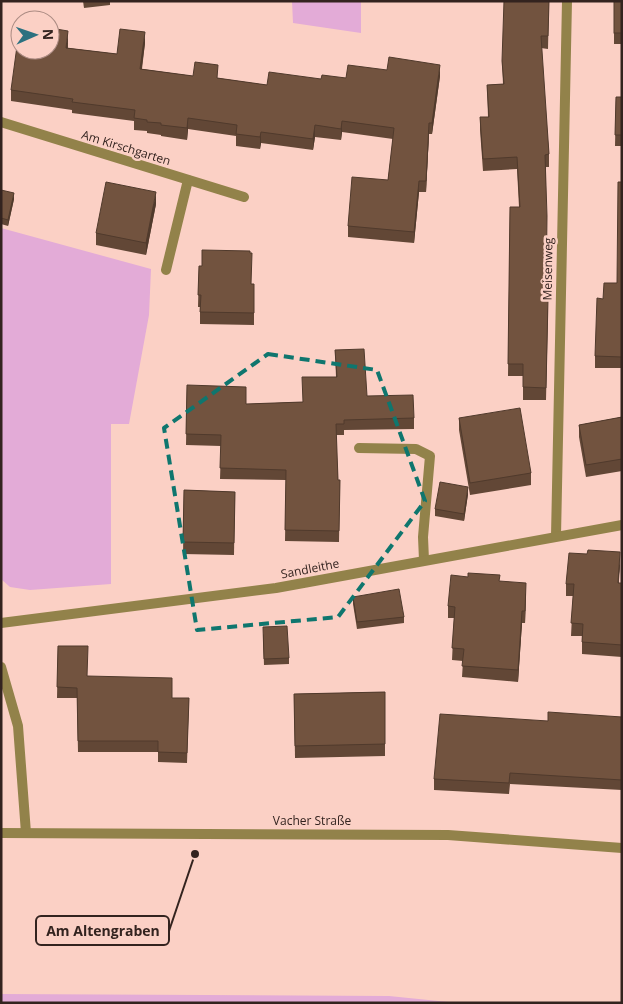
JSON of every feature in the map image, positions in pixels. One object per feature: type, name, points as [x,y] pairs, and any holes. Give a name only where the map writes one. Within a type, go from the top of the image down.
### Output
[{"type":"street","name":"Meisenweg","points":[[556,536],[567,1]]},
{"type":"street","name":"Am Kirschgarten","points":[[1,122],[244,197]]},
{"type":"street","points":[[166,270],[188,180]]},
{"type":"street","points":[[359,448],[416,449],[430,456],[422,537],[424,560]]},
{"type":"street","name":"Sandleithe","points":[[1,623],[276,588],[622,525]]},
{"type":"street","points":[[1,667],[18,726],[26,833]]},
{"type":"street","name":"Vacher Straße","points":[[1,833],[448,834],[622,848]]},
{"type":"highlighted area","points":[[268,354],[377,370],[425,501],[338,617],[197,630],[164,428]]},
{"type":"shaded area","points":[[292,1],[361,1],[361,33],[293,23]]},
{"type":"shaded area","points":[[1,228],[151,269],[149,315],[129,424],[111,424],[111,584],[30,590],[10,587],[1,579]]},
{"type":"shaded area","points":[[1,994],[389,996],[458,1003],[1,1003]]},
{"type":"building","points":[[504,1],[549,1],[548,36],[541,36],[549,154],[545,155],[547,216],[546,299],[548,299],[546,388],[523,387],[523,364],[508,364],[510,207],[520,207],[517,157],[483,159],[480,117],[489,117],[487,85],[504,84],[502,61]]},
{"type":"building","points":[[614,1],[622,1],[622,33],[614,33]]},
{"type":"building","points":[[120,29],[145,32],[140,69],[193,76],[195,62],[218,65],[217,78],[267,85],[269,72],[321,79],[322,75],[346,78],[348,65],[387,70],[389,57],[440,65],[432,123],[429,123],[426,181],[419,181],[414,232],[348,226],[352,177],[388,180],[394,128],[342,121],[341,129],[315,125],[313,139],[261,132],[260,137],[236,134],[237,125],[188,118],[187,128],[161,125],[161,123],[147,122],[147,120],[134,118],[135,110],[72,102],[73,99],[11,90],[15,60],[60,60],[60,30],[68,31],[66,48],[117,54]]},
{"type":"building","points":[[616,97],[622,97],[622,135],[615,135]]},
{"type":"building","points":[[106,182],[156,192],[146,243],[96,233]]},
{"type":"building","points":[[618,182],[622,182],[622,357],[595,356],[597,298],[603,299],[604,283],[617,283]]},
{"type":"building","points":[[1,190],[14,193],[8,220],[1,218]]},
{"type":"building","points":[[202,250],[250,251],[252,253],[251,284],[254,284],[254,313],[200,312],[201,295],[198,295],[199,266],[202,266]]},
{"type":"building","points":[[364,349],[367,396],[413,395],[414,418],[344,420],[344,424],[336,424],[338,480],[340,480],[339,531],[285,530],[286,470],[220,468],[221,435],[186,434],[187,385],[246,387],[246,404],[303,402],[302,377],[337,377],[335,350]]},
{"type":"building","points":[[520,408],[531,473],[470,483],[459,418]]},
{"type":"building","points":[[622,417],[622,459],[586,465],[579,425]]},
{"type":"building","points":[[440,482],[468,487],[464,514],[435,509]]},
{"type":"building","points":[[184,490],[235,492],[234,543],[183,542]]},
{"type":"building","points":[[588,550],[620,552],[618,583],[622,583],[622,645],[582,642],[583,624],[571,623],[574,584],[566,584],[569,553],[587,554]]},
{"type":"building","points":[[468,573],[500,575],[499,581],[526,583],[525,611],[522,611],[518,670],[462,666],[464,649],[452,648],[455,607],[448,606],[451,575],[468,577]]},
{"type":"building","points":[[399,589],[404,617],[357,622],[353,597]]},
{"type":"building","points":[[287,626],[289,658],[264,659],[263,627]]},
{"type":"building","points":[[58,646],[88,646],[87,676],[172,678],[172,698],[189,698],[187,753],[158,752],[158,741],[78,741],[77,688],[57,687]]},
{"type":"building","points":[[385,692],[385,744],[295,746],[294,694]]},
{"type":"building","points":[[548,712],[622,717],[622,780],[510,773],[509,783],[434,779],[440,714],[548,721]]},
{"type":"place","name":"Am Altengraben","points":[[195,854]]}]
